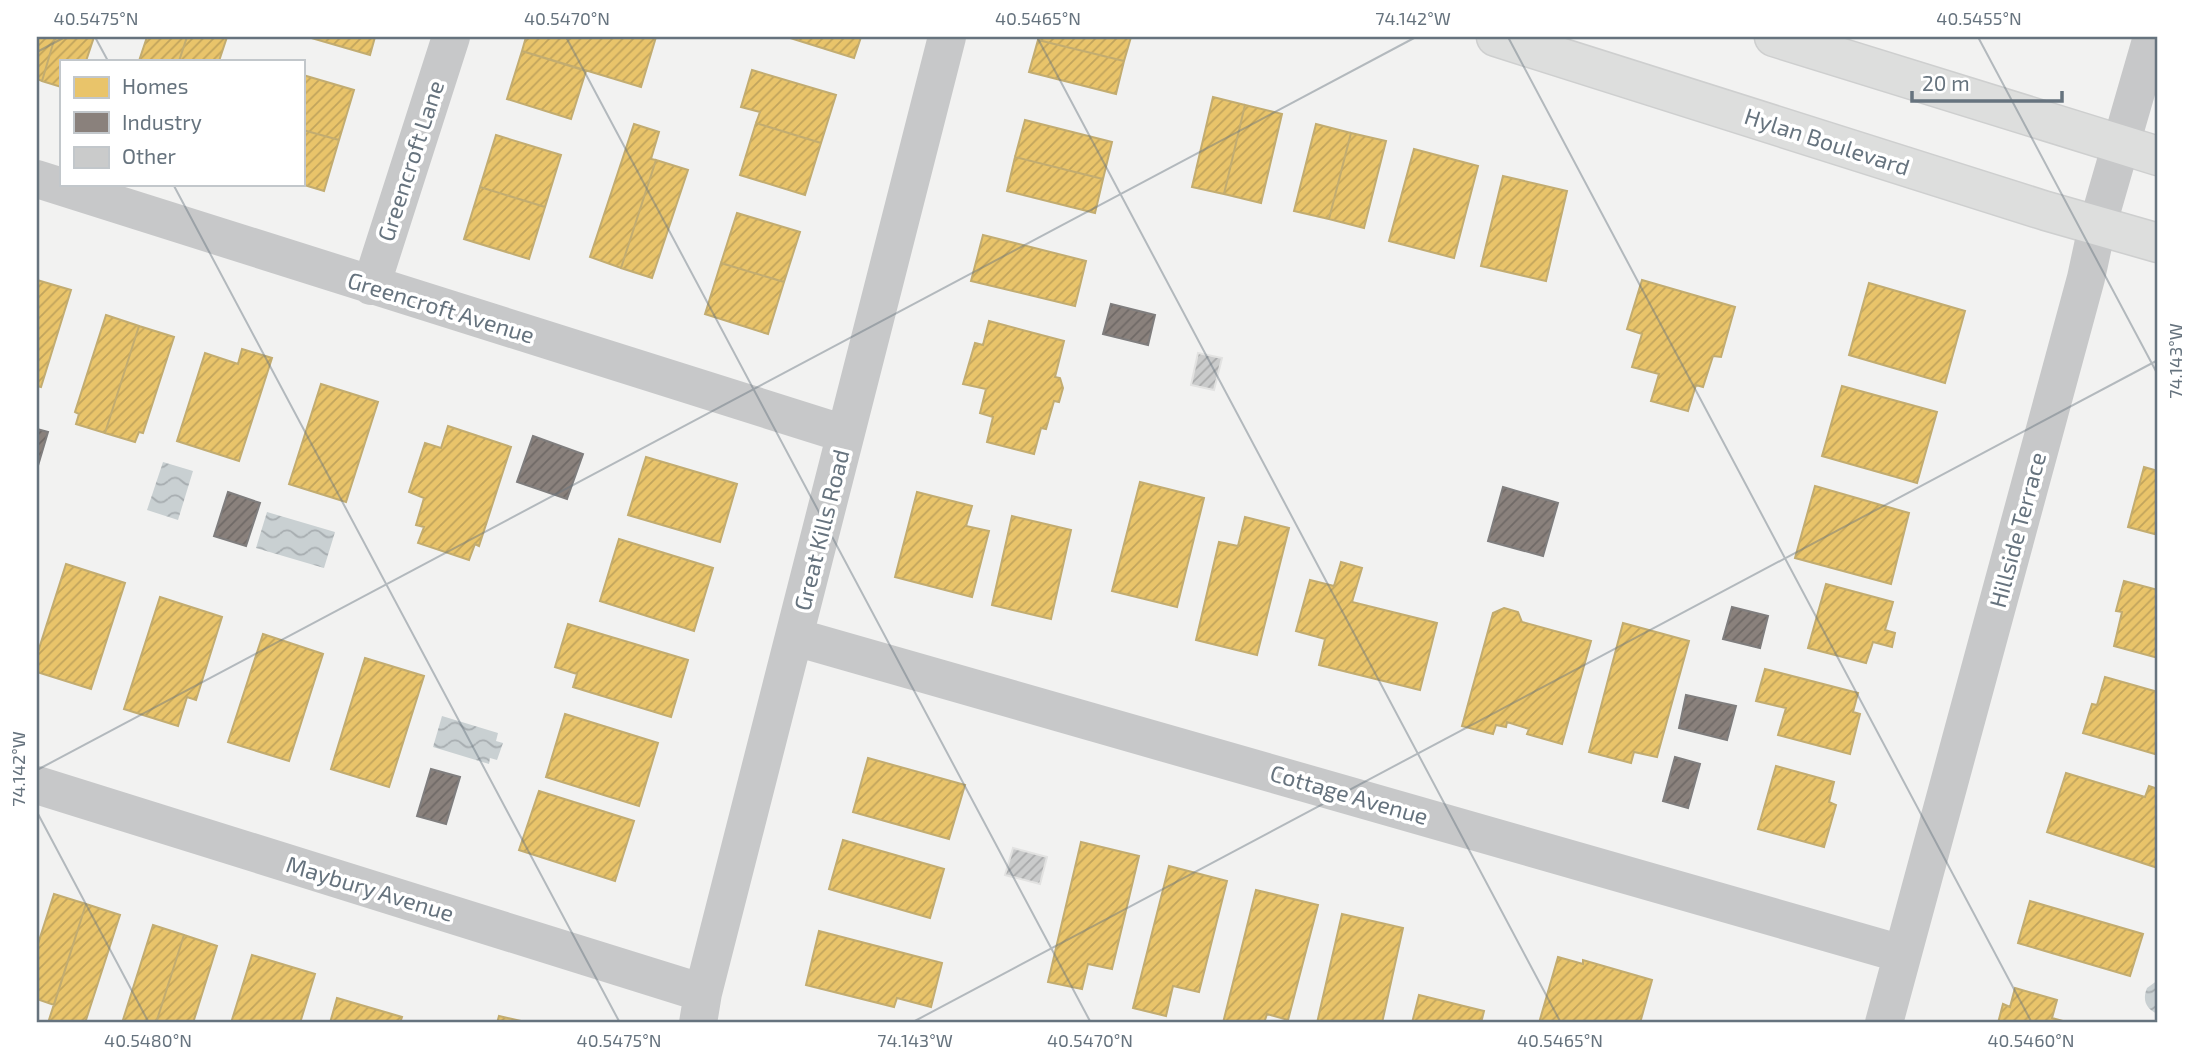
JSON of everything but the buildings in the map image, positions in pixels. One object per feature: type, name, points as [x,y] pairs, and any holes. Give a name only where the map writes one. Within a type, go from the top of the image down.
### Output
[{"type":"main road","name":"Hylan Boulevard","points":[[1496,37],[2097,227],[2158,243]]},
{"type":"main road","points":[[1774,37],[2158,156]]},
{"type":"street","name":"Greencroft Lane","points":[[371,286],[452,37]]},
{"type":"street","name":"Great Kills Road","points":[[700,1008],[947,37]]},
{"type":"street","name":"Hillside Terrace","points":[[1884,1023],[2097,227],[2152,37]]},
{"type":"street","name":"Greencroft Avenue","points":[[37,179],[845,434]]},
{"type":"street","name":"Cottage Avenue","points":[[795,637],[1902,954]]},
{"type":"street","name":"Maybury Avenue","points":[[37,785],[700,1008]]},
{"type":"water","points":[[163,462],[193,471],[178,520],[147,510]]},
{"type":"water","points":[[267,512],[335,532],[324,568],[256,548]]},
{"type":"water","points":[[442,716],[498,733],[496,741],[503,743],[497,760],[490,758],[489,764],[433,747]]},
{"type":"water","points":[[2158,980],[2158,1014],[2148,1007],[2145,996],[2147,988]]}]
